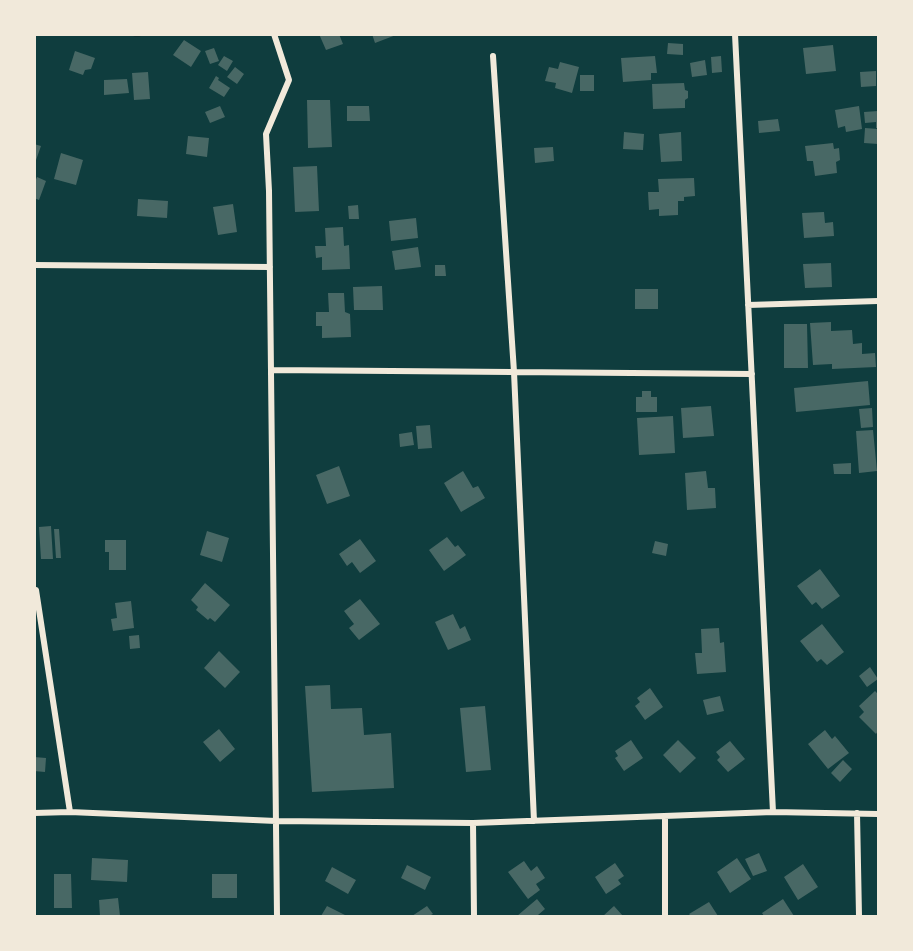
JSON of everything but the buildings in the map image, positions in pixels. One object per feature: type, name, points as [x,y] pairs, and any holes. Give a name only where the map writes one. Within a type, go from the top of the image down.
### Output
[{"type":"street","points":[[274,34],[289,80],[266,134],[270,267],[277,916]]},
{"type":"street","points":[[735,34],[773,812]]},
{"type":"street","points":[[493,56],[514,372],[534,821]]},
{"type":"street","points":[[34,265],[270,267]]},
{"type":"street","points":[[748,305],[879,301]]},
{"type":"street","points":[[271,370],[752,374]]},
{"type":"street","points":[[36,590],[70,812]]},
{"type":"street","points":[[34,813],[70,812],[276,821],[473,823],[773,812],[879,814]]},
{"type":"street","points":[[857,813],[859,916]]},
{"type":"street","points":[[664,817],[665,916]]},
{"type":"street","points":[[473,823],[474,916]]}]
